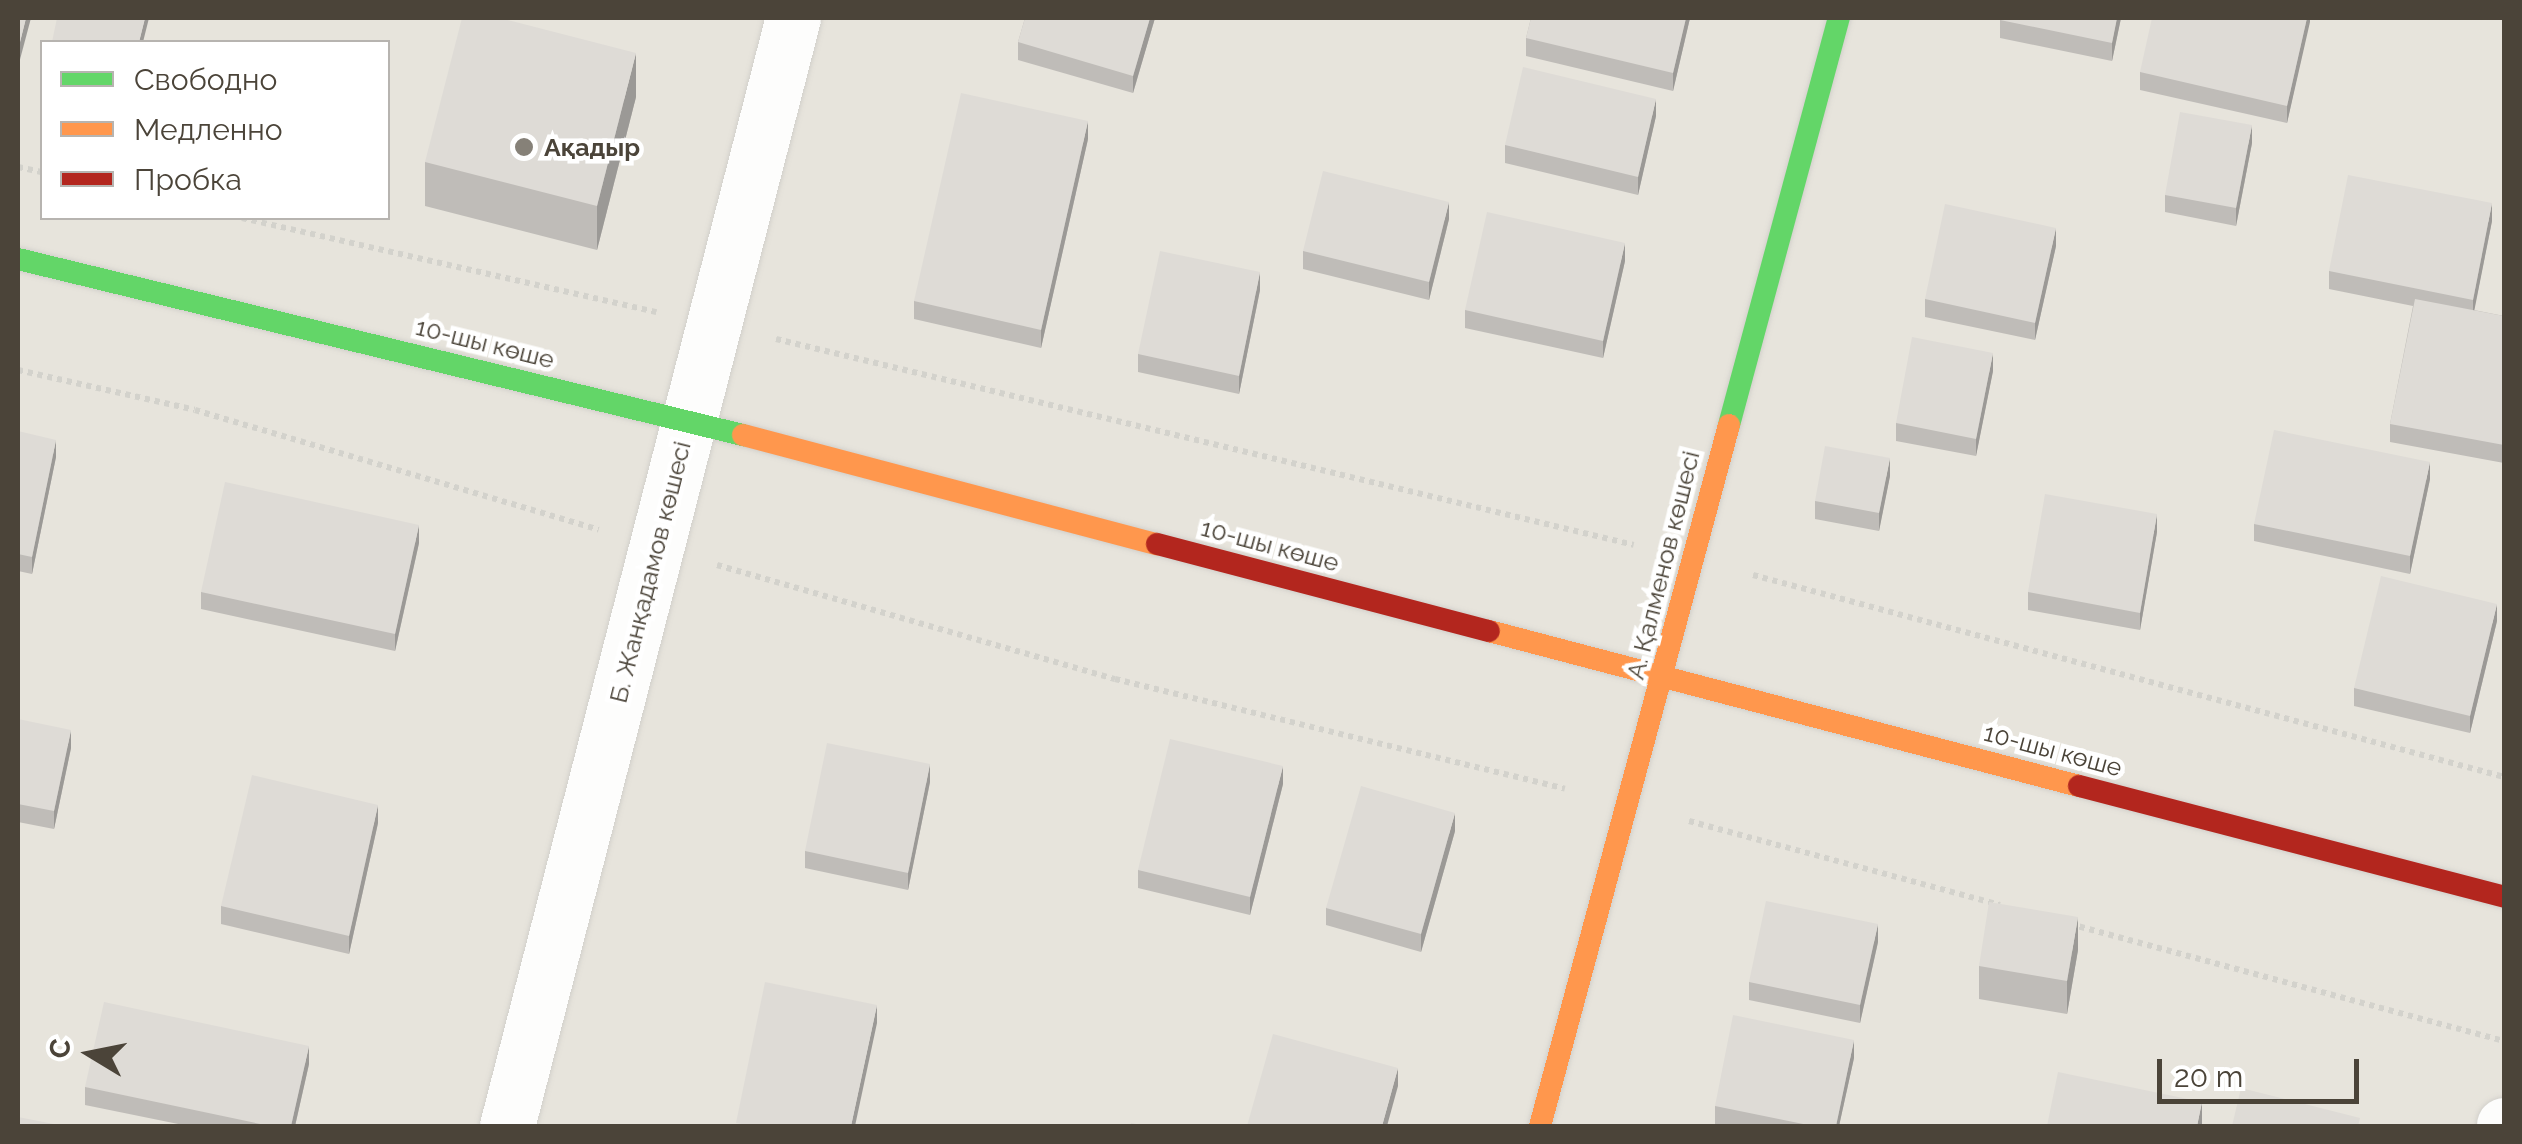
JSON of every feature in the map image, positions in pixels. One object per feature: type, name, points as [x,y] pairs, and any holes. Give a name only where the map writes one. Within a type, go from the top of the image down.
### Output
[{"type":"street","name":"Б. Жанқадамов көшесі","points":[[507,1126],[794,18]]},
{"type":"street","name":"А. Қалменов көшесі","points":[[1540,1126],[1630,805],[1691,558],[1839,18]]},
{"type":"street","name":"10-шы көше","points":[[18,259],[688,421],[2504,897]]},
{"type":"path","points":[[251,220],[712,324],[1691,558],[2504,778]]},
{"type":"path","points":[[18,370],[196,410],[1115,679],[1630,805],[2010,908]]},
{"type":"path","points":[[2068,923],[2504,1041]]},
{"type":"shaded area","points":[[18,18],[2504,18],[2504,1126],[18,1126]]},
{"type":"building","points":[[18,18],[26,18],[18,50]]},
{"type":"building","points":[[57,18],[145,18],[140,40],[52,40]]},
{"type":"building","points":[[462,18],[500,18],[636,53],[597,206],[425,162]]},
{"type":"building","points":[[1025,18],[1150,18],[1133,76],[1018,42]]},
{"type":"building","points":[[1531,18],[1686,18],[1673,73],[1526,38]]},
{"type":"building","points":[[2000,18],[2117,18],[2112,43]]},
{"type":"building","points":[[2152,18],[2307,18],[2287,106],[2140,72]]},
{"type":"building","points":[[1523,67],[1656,99],[1638,177],[1505,145]]},
{"type":"building","points":[[961,93],[1088,121],[1041,330],[914,301]]},
{"type":"building","points":[[2180,112],[2252,125],[2236,208],[2165,195]]},
{"type":"building","points":[[1323,171],[1449,202],[1429,282],[1303,251]]},
{"type":"building","points":[[2348,175],[2492,203],[2473,300],[2329,271]]},
{"type":"building","points":[[1945,204],[2056,228],[2035,323],[1925,299]]},
{"type":"building","points":[[1487,212],[1625,243],[1603,341],[1465,310]]},
{"type":"building","points":[[1160,251],[1260,272],[1239,376],[1138,354]]},
{"type":"building","points":[[2415,299],[2504,316],[2504,445],[2390,424]]},
{"type":"building","points":[[1912,337],[1993,353],[1976,439],[1896,423]]},
{"type":"building","points":[[2274,430],[2430,462],[2410,556],[2254,524]]},
{"type":"building","points":[[18,431],[56,440],[32,557],[18,554]]},
{"type":"building","points":[[1825,446],[1890,458],[1879,513],[1815,501]]},
{"type":"building","points":[[225,482],[419,525],[395,634],[201,592]]},
{"type":"building","points":[[2045,494],[2157,514],[2140,613],[2028,592]]},
{"type":"building","points":[[2381,576],[2497,604],[2470,716],[2354,688]]},
{"type":"building","points":[[18,719],[71,730],[54,811],[18,804]]},
{"type":"building","points":[[1170,739],[1283,766],[1250,897],[1138,870]]},
{"type":"building","points":[[827,743],[930,764],[908,873],[805,851]]},
{"type":"building","points":[[252,775],[378,805],[349,936],[221,906]]},
{"type":"building","points":[[1361,786],[1455,813],[1421,934],[1326,908]]},
{"type":"building","points":[[1766,901],[1878,924],[1860,1005],[1749,982]]},
{"type":"building","points":[[1989,902],[2078,917],[2067,981],[1979,966]]},
{"type":"building","points":[[765,982],[877,1005],[851,1126],[736,1123]]},
{"type":"building","points":[[104,1002],[309,1046],[291,1126],[270,1126],[85,1087]]},
{"type":"building","points":[[1733,1015],[1854,1040],[1836,1126],[1813,1126],[1715,1106]]},
{"type":"building","points":[[1273,1034],[1398,1068],[1382,1126],[1247,1126]]},
{"type":"building","points":[[2058,1072],[2202,1102],[2197,1126],[2047,1126]]},
{"type":"building","points":[[2241,1088],[2360,1118],[2358,1126],[2232,1126]]},
{"type":"building","points":[[18,1117],[64,1126],[18,1126]]},
{"type":"traffic: fast","points":[[1729,425],[1839,18]]},
{"type":"traffic: fast","points":[[18,259],[743,435]]},
{"type":"traffic: slow","points":[[1540,1126],[1729,425]]},
{"type":"traffic: slow","points":[[743,435],[1157,544]]},
{"type":"traffic: slow","points":[[1489,631],[2079,786]]},
{"type":"traffic: jam","points":[[1157,544],[1489,631]]},
{"type":"traffic: jam","points":[[2079,786],[2504,897]]},
{"type":"place","name":"Ақадыр","points":[[524,147]]}]
